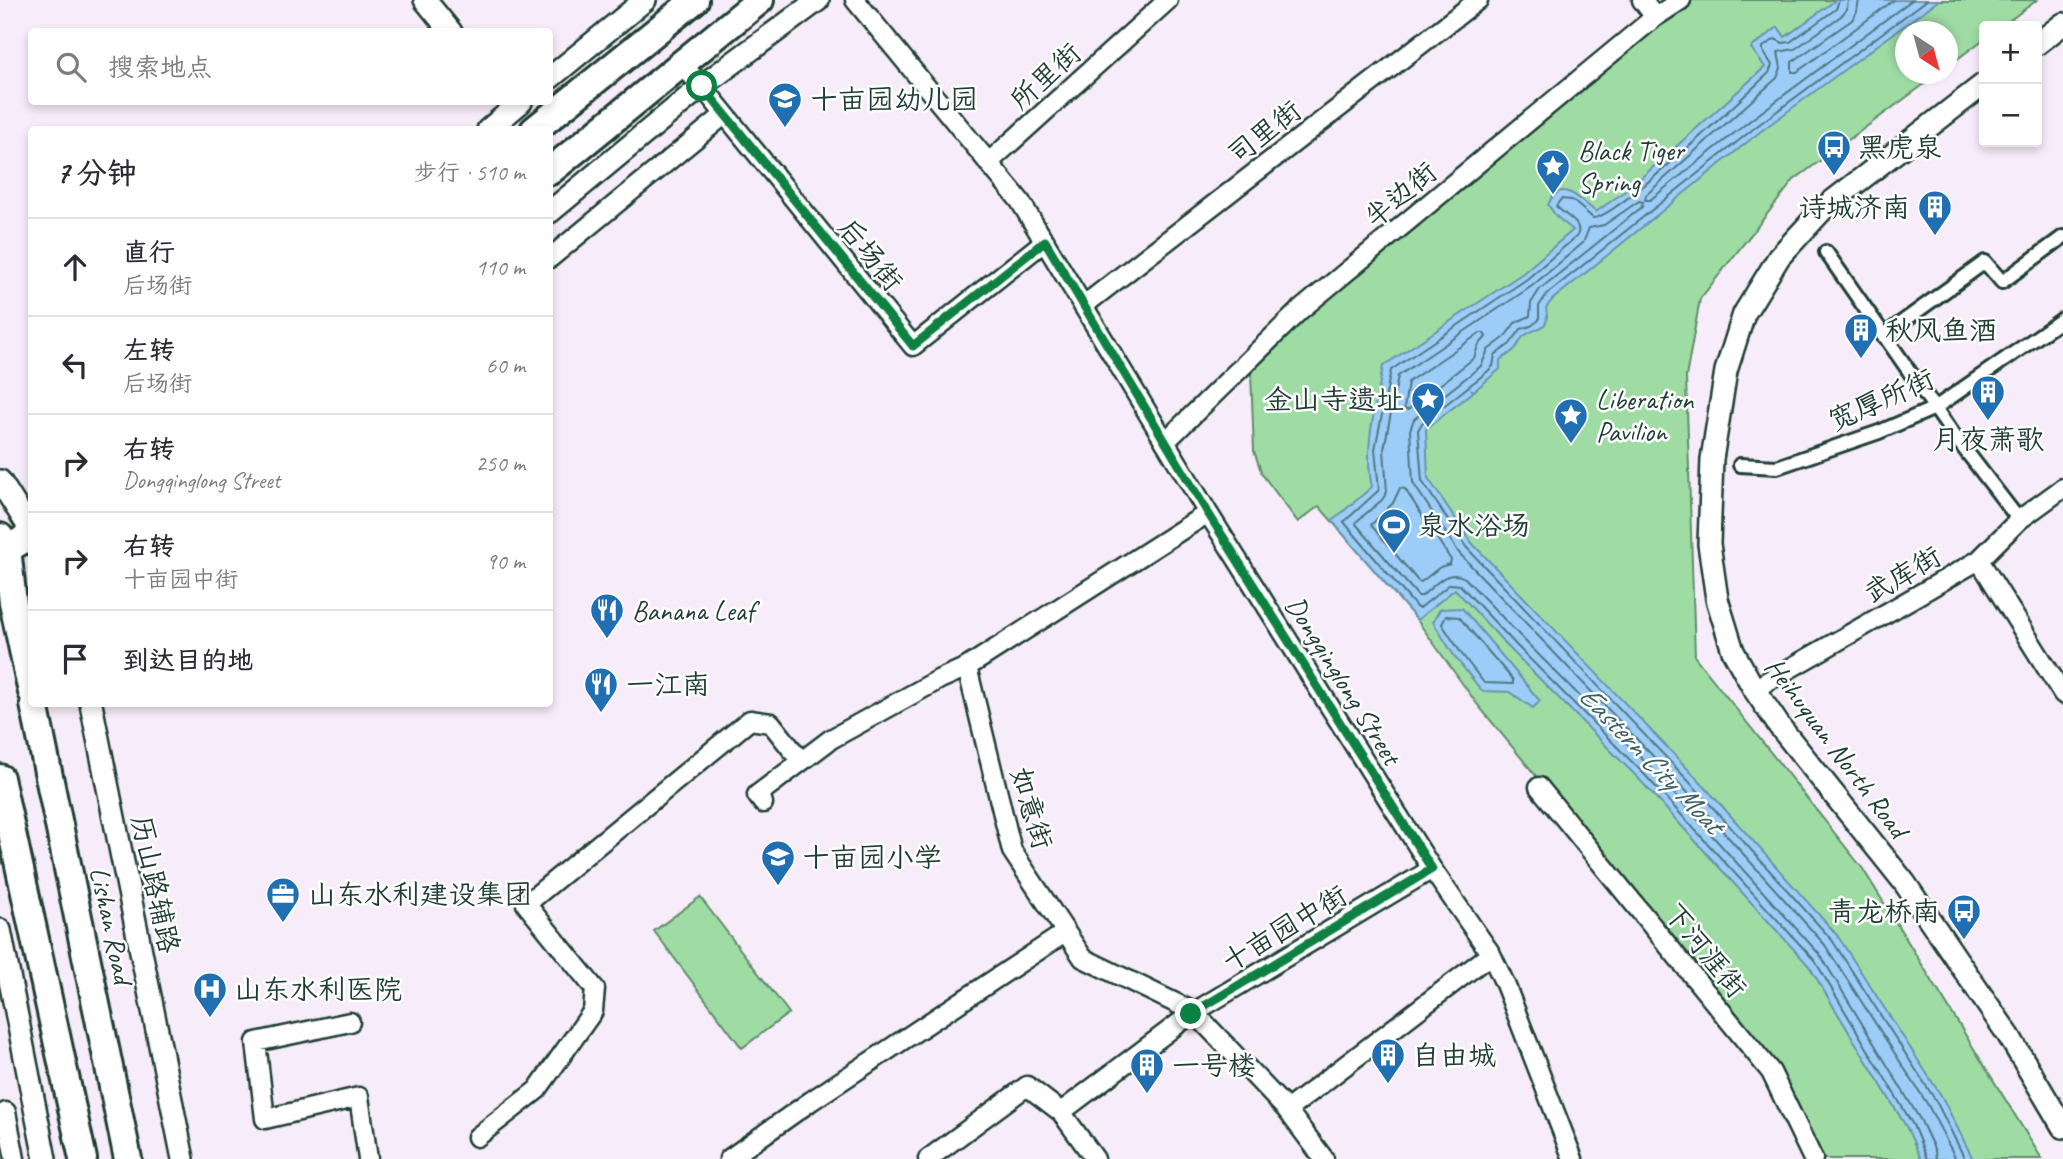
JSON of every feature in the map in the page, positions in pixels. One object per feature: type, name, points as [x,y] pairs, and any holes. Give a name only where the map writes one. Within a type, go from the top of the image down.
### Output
[{"type":"main road","points":[[536,126],[695,0]]},
{"type":"main road","points":[[553,169],[760,0]]},
{"type":"main road","points":[[28,535],[2,546],[28,671]]},
{"type":"main road","name":"Lishan Road","points":[[35,707],[128,1159]]},
{"type":"main road","points":[[0,778],[83,1159]]},
{"type":"street","points":[[425,0],[448,28]]},
{"type":"street","points":[[553,76],[645,0]]},
{"type":"street","points":[[553,210],[702,86],[818,0]]},
{"type":"street","name":"Dongqinglong Street","points":[[855,0],[1020,201],[1208,513],[1432,869],[1491,954],[1573,1159]]},
{"type":"street","name":"所里街","points":[[988,163],[1168,0]]},
{"type":"street","points":[[1642,0],[1655,17]]},
{"type":"street","name":"半边街","points":[[1165,442],[1299,311],[1655,17],[1681,0]]},
{"type":"street","name":"司里街","points":[[1083,306],[1473,1]]},
{"type":"street","points":[[2042,40],[2063,24]]},
{"type":"street","name":"后场街","points":[[681,64],[702,86],[913,346],[1045,241]]},
{"type":"street","name":"Heihuquan North Road","points":[[1979,88],[1825,207],[1779,257],[1744,314],[1726,371],[1712,459],[1709,544],[1717,599],[1733,651],[1754,689],[1780,727],[1904,882],[2009,1036],[2063,1127]]},
{"type":"street","points":[[492,126],[513,105]]},
{"type":"street","points":[[515,105],[528,126]]},
{"type":"street","points":[[553,256],[724,115]]},
{"type":"street","points":[[1883,336],[1985,262],[2002,282],[2063,237]]},
{"type":"street","points":[[1826,252],[1883,336],[2019,520]]},
{"type":"street","name":"宽厚所街","points":[[1740,466],[1777,467],[1879,432],[1936,408],[2063,319]]},
{"type":"street","points":[[0,481],[28,526]]},
{"type":"street","name":"武库街","points":[[1754,689],[1979,560],[2019,520],[2063,488]]},
{"type":"street","points":[[763,803],[757,795],[831,739],[967,667],[1208,513]]},
{"type":"street","points":[[1979,560],[2063,694]]},
{"type":"street","name":"如意街","points":[[967,667],[1012,851],[1083,958],[1194,1012],[1287,1110],[1324,1159]]},
{"type":"street","name":"历山路辅路","points":[[92,707],[183,1159]]},
{"type":"street","points":[[477,1136],[537,1090],[593,1011],[595,989],[526,904],[750,720],[771,723],[801,761]]},
{"type":"street","name":"下河涯街","points":[[1539,787],[1770,1072],[1813,1159]]},
{"type":"street","name":"十亩园中街","points":[[1061,1112],[1194,1012],[1432,869]]},
{"type":"street","points":[[0,930],[45,1159]]},
{"type":"street","points":[[729,1159],[811,1101],[1066,932]]},
{"type":"street","points":[[1287,1110],[1491,954]]},
{"type":"street","points":[[350,1022],[256,1042],[265,1119],[359,1097],[368,1159]]},
{"type":"street","points":[[928,1159],[1027,1086],[1061,1112],[1095,1159]]},
{"type":"street","points":[[6,1112],[15,1159]]},
{"type":"green space","points":[[1691,0],[2037,0],[2009,21],[1979,21],[1979,43],[1958,58],[1958,21],[1895,21],[1895,84],[1924,84],[1794,180],[1700,299],[1686,377],[1695,657],[1863,869],[2042,1159],[1819,1159],[1776,1068],[1477,704],[1417,620],[1319,506],[1298,522],[1262,474],[1254,451],[1251,372],[1329,290],[1662,20]]},
{"type":"green space","points":[[700,897],[789,1013],[742,1048],[654,931]]},
{"type":"water","name":"Eastern City Moat","points":[[1836,0],[1939,0],[1910,21],[1895,21],[1895,32],[1761,131],[1552,300],[1546,308],[1545,324],[1524,336],[1514,350],[1500,360],[1500,369],[1426,429],[1428,478],[1472,543],[1704,786],[1837,935],[1942,1097],[1973,1159],[1921,1159],[1907,1128],[1809,966],[1639,779],[1513,652],[1455,589],[1417,620],[1332,521],[1372,487],[1370,442],[1383,366],[1523,273],[1573,230],[1557,217],[1548,205],[1553,196],[1565,191],[1571,193],[1596,212],[1632,186],[1765,67],[1751,48],[1778,27],[1785,37]]},
{"type":"water","points":[[1462,608],[1540,701],[1533,708],[1510,692],[1482,691],[1455,657],[1433,622],[1440,609]]},
{"type":"place","name":"十亩园幼儿园","points":[[785,129]]},
{"type":"place","name":"黑虎泉","points":[[1834,177]]},
{"type":"place","name":"Black Tiger Spring","points":[[1553,196]]},
{"type":"place","name":"诗城济南","points":[[1935,237]]},
{"type":"place","name":"秋风鱼酒","points":[[1861,360]]},
{"type":"place","name":"月夜萧歌","points":[[1988,422]]},
{"type":"place","name":"金山寺遗址","points":[[1428,429]]},
{"type":"place","name":"Liberation Pavilion","points":[[1571,445]]},
{"type":"place","name":"泉水浴场","points":[[1394,555]]},
{"type":"place","name":"Banana Leaf","points":[[607,640]]},
{"type":"place","name":"一江南","points":[[601,714]]},
{"type":"place","name":"十亩园小学","points":[[778,887]]},
{"type":"place","name":"山东水利建设集团","points":[[283,924]]},
{"type":"place","name":"青龙桥南","points":[[1964,941]]},
{"type":"place","name":"山东水利医院","points":[[210,1019]]},
{"type":"place","name":"自由城","points":[[1388,1085]]},
{"type":"place","name":"一号楼","points":[[1147,1095]]},
{"type":"route","points":[[702,86],[913,346],[1045,241],[1208,513],[1432,869],[1191,1014]]}]
